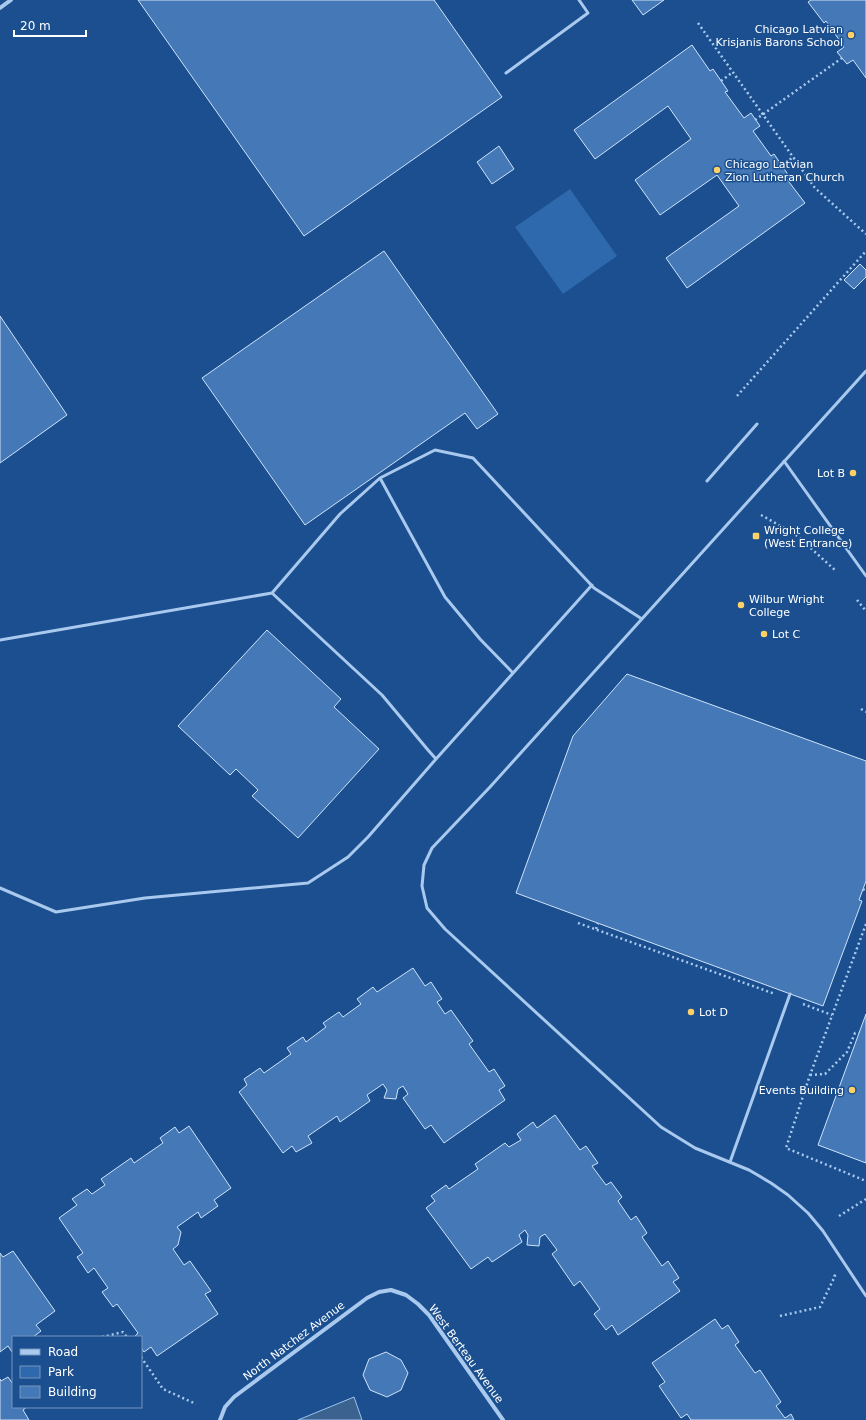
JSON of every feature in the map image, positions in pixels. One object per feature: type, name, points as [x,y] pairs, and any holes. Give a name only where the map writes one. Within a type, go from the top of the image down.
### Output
[{"type":"street","points":[[0,8],[11,0]]},
{"type":"street","name":"North Natchez Avenue","points":[[220,1420],[225,1407],[234,1397],[367,1298],[379,1292],[391,1290]]},
{"type":"street","name":"West Berteau Avenue","points":[[391,1290],[406,1295],[430,1315],[503,1420]]},
{"type":"lane","points":[[506,73],[588,14],[579,0]]},
{"type":"lane","points":[[866,371],[490,787],[432,848],[424,865],[422,886],[427,908],[445,929],[661,1127],[695,1148],[749,1170],[788,1195],[808,1213],[831,1241],[866,1296]]},
{"type":"lane","points":[[707,481],[757,424]]},
{"type":"lane","points":[[0,640],[272,593],[340,514],[380,478],[435,450],[473,458],[592,585],[642,619]]},
{"type":"lane","points":[[784,461],[866,576]]},
{"type":"lane","points":[[380,478],[445,597],[480,639],[513,673]]},
{"type":"lane","points":[[0,888],[56,912],[145,898],[308,883],[348,857],[592,585]]},
{"type":"lane","points":[[272,593],[382,694],[436,758]]},
{"type":"lane","points":[[730,1162],[790,994]]},
{"type":"path","points":[[698,23],[815,188],[866,234]]},
{"type":"path","points":[[756,120],[842,58]]},
{"type":"path","points":[[721,81],[733,72]]},
{"type":"path","points":[[782,166],[793,156]]},
{"type":"path","points":[[737,396],[866,251]]},
{"type":"path","points":[[761,515],[794,534],[835,570]]},
{"type":"path","points":[[858,600],[866,611]]},
{"type":"path","points":[[862,709],[866,712]]},
{"type":"path","points":[[578,923],[775,994]]},
{"type":"path","points":[[596,929],[598,923]]},
{"type":"path","points":[[866,924],[810,1075],[786,1148],[866,1181]]},
{"type":"path","points":[[803,1004],[832,1015]]},
{"type":"path","points":[[810,1075],[825,1074],[847,1052],[855,1033],[858,1034]]},
{"type":"path","points":[[839,1216],[866,1199]]},
{"type":"path","points":[[780,1316],[820,1307],[835,1276],[832,1271]]},
{"type":"path","points":[[106,1336],[123,1332],[126,1336]]},
{"type":"path","points":[[142,1358],[163,1389],[196,1404]]},
{"type":"green space","points":[[570,189],[617,256],[563,294],[515,227]]},
{"type":"shaded area","points":[[354,1397],[362,1420],[298,1420]]},
{"type":"building","points":[[138,0],[434,0],[502,97],[304,236]]},
{"type":"building","points":[[632,0],[664,0],[643,15]]},
{"type":"building","name":"Chicago Latvian Krisjanis Barons School","points":[[811,0],[866,0],[866,78],[853,60],[847,64],[837,52],[844,47],[826,21],[824,23],[808,2]]},
{"type":"building","name":"Chicago Latvian Zion Lutheran Church","points":[[692,45],[710,71],[713,69],[728,91],[725,92],[744,118],[751,113],[760,126],[753,131],[771,156],[774,154],[789,176],[786,178],[805,203],[687,288],[666,258],[739,206],[717,175],[660,215],[635,180],[691,139],[668,106],[595,159],[574,130]]},
{"type":"building","points":[[499,146],[514,169],[492,184],[477,162]]},
{"type":"building","points":[[384,251],[498,414],[477,429],[465,413],[305,525],[202,378]]},
{"type":"building","points":[[860,264],[866,270],[866,277],[854,289],[844,280]]},
{"type":"building","points":[[0,316],[67,415],[0,463]]},
{"type":"building","points":[[267,630],[341,699],[334,707],[379,749],[298,838],[252,796],[258,790],[236,769],[230,775],[178,726]]},
{"type":"building","points":[[627,674],[866,761],[866,881],[859,900],[862,901],[823,1006],[516,893],[573,736]]},
{"type":"building","points":[[413,968],[425,986],[431,982],[442,999],[437,1002],[445,1014],[451,1010],[473,1041],[469,1044],[489,1072],[494,1069],[505,1086],[499,1090],[505,1100],[444,1143],[431,1125],[425,1129],[403,1098],[408,1094],[403,1086],[398,1089],[396,1099],[384,1098],[387,1090],[383,1084],[367,1095],[370,1101],[340,1122],[337,1116],[308,1136],[312,1143],[296,1152],[292,1146],[283,1153],[239,1092],[247,1085],[244,1079],[260,1068],[264,1073],[291,1054],[287,1048],[303,1037],[306,1042],[326,1027],[323,1023],[339,1012],[343,1017],[361,1004],[357,999],[373,987],[377,992]]},
{"type":"building","name":"Events Building","points":[[866,1014],[866,1163],[818,1145]]},
{"type":"building","points":[[555,1115],[580,1150],[586,1146],[598,1163],[592,1166],[606,1185],[611,1182],[622,1197],[618,1201],[631,1220],[636,1216],[647,1233],[642,1237],[662,1266],[668,1261],[679,1278],[673,1282],[680,1291],[618,1335],[612,1325],[606,1330],[594,1314],[600,1309],[580,1281],[574,1286],[552,1254],[557,1250],[545,1234],[540,1237],[539,1246],[527,1245],[528,1235],[525,1230],[519,1235],[522,1242],[492,1262],[488,1257],[471,1269],[426,1208],[435,1201],[431,1196],[446,1185],[449,1189],[478,1169],[475,1164],[505,1143],[509,1147],[521,1140],[517,1134],[533,1122],[537,1128]]},
{"type":"building","points":[[189,1126],[231,1188],[214,1200],[218,1206],[201,1218],[198,1212],[177,1227],[181,1232],[178,1245],[173,1249],[184,1265],[190,1261],[211,1291],[205,1294],[218,1314],[157,1356],[151,1347],[144,1352],[142,1349],[142,1336],[135,1336],[138,1333],[117,1304],[113,1307],[102,1292],[108,1288],[94,1268],[88,1273],[77,1257],[83,1253],[59,1218],[77,1205],[72,1199],[87,1189],[92,1194],[105,1185],[101,1179],[131,1158],[134,1163],[163,1143],[160,1138],[175,1127],[179,1133]]},
{"type":"building","points":[[13,1251],[55,1311],[36,1325],[41,1331],[34,1336],[12,1336],[12,1352],[8,1346],[0,1352],[0,1253],[3,1257]]},
{"type":"building","points":[[715,1319],[722,1329],[728,1325],[739,1342],[735,1345],[755,1373],[760,1370],[781,1402],[776,1406],[785,1418],[791,1414],[794,1420],[691,1420],[687,1414],[681,1418],[659,1386],[665,1382],[652,1363]]},
{"type":"building","points":[[386,1352],[401,1360],[408,1373],[401,1390],[387,1397],[370,1390],[363,1375],[369,1359]]},
{"type":"building","points":[[8,1377],[12,1383],[12,1408],[26,1408],[23,1410],[29,1420],[0,1420],[0,1379],[1,1381]]},
{"type":"place","name":"Chicago Latvian Krisjanis Barons School","points":[[851,35]]},
{"type":"place","name":"Chicago Latvian Zion Lutheran Church","points":[[717,170]]},
{"type":"place","name":"Lot B","points":[[853,473]]},
{"type":"place","name":"Wright College (West Entrance)","points":[[756,536]]},
{"type":"place","name":"Wilbur Wright College","points":[[741,605]]},
{"type":"place","name":"Lot C","points":[[764,634]]},
{"type":"place","name":"Lot D","points":[[691,1012]]},
{"type":"place","name":"Events Building","points":[[852,1090]]}]
